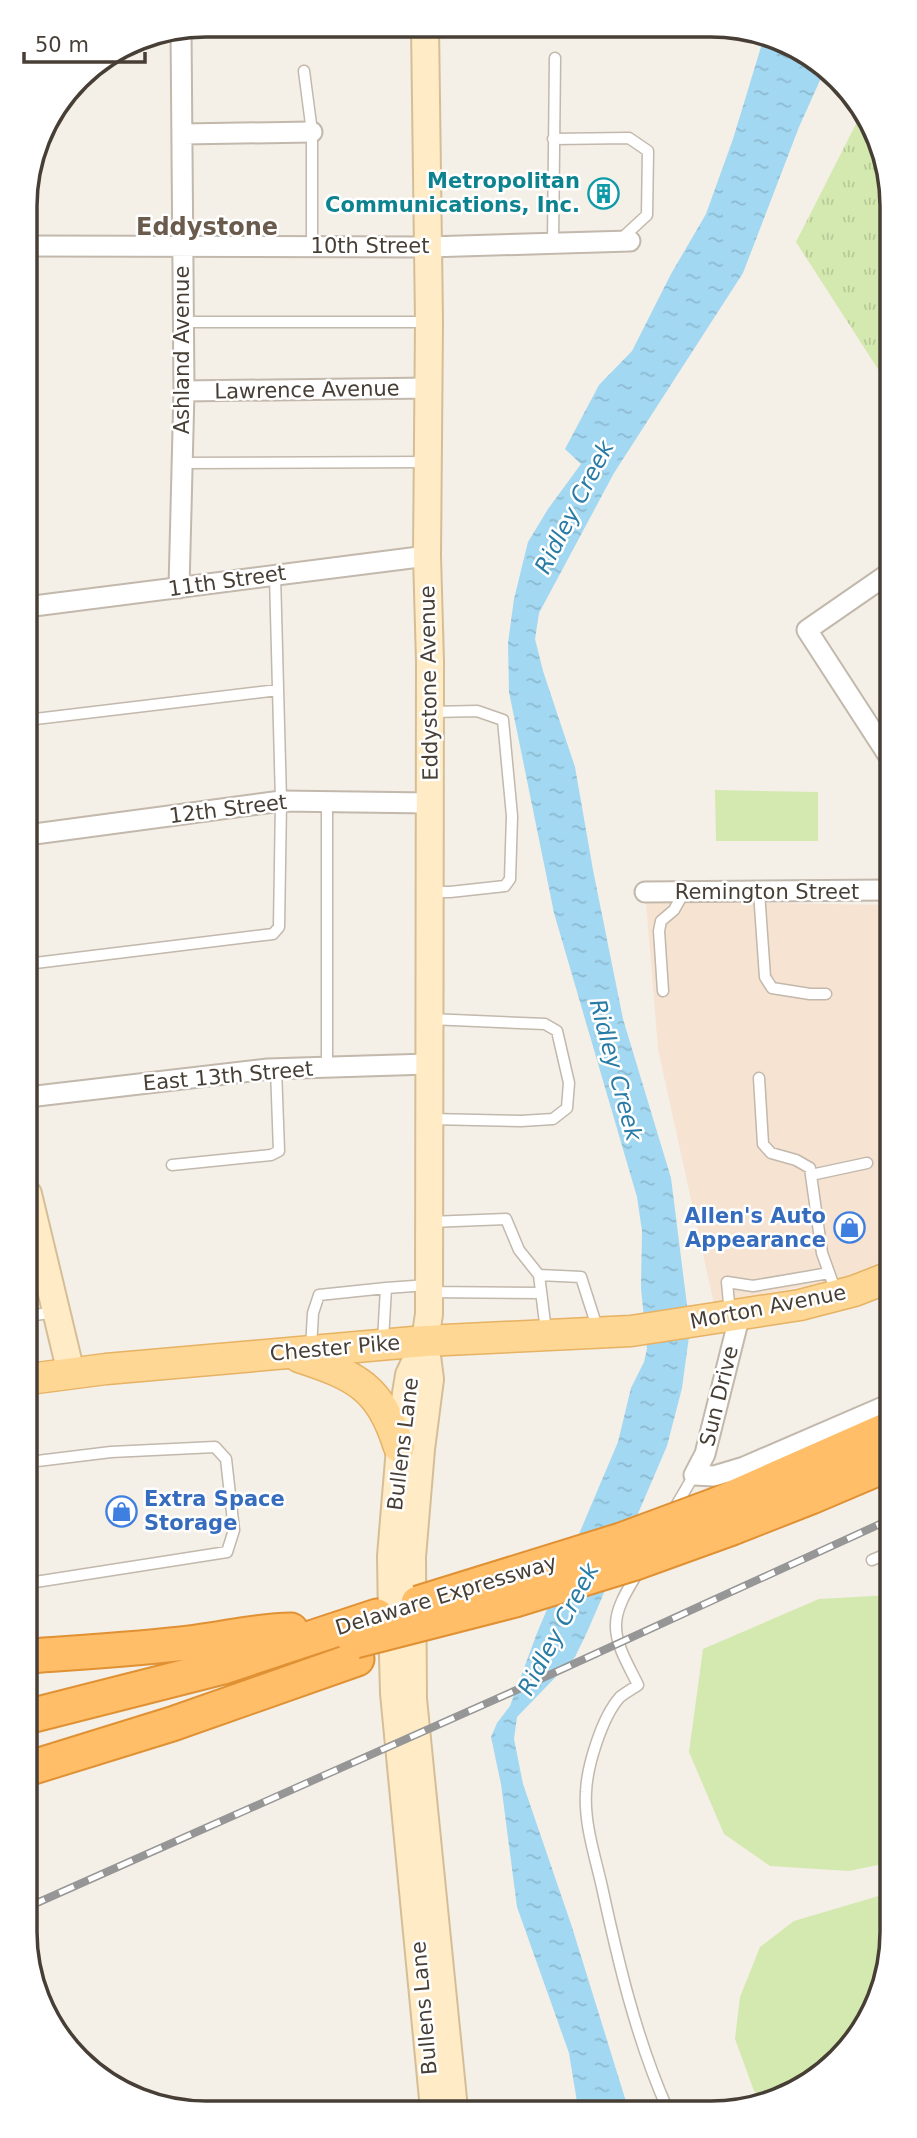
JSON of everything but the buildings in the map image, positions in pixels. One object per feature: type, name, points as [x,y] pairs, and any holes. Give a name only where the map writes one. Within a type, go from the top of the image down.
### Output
[{"type":"highway","name":"Delaware Expressway","points":[[37,1714],[223,1667],[515,1600],[635,1563],[880,1433]]},
{"type":"highway","name":"Delaware Expressway","points":[[37,1736],[348,1639],[621,1540],[811,1497],[880,1469]]},
{"type":"highway","points":[[37,1655],[197,1642],[274,1630],[348,1639]]},
{"type":"highway","points":[[37,1766],[172,1724],[348,1639]]},
{"type":"main road","name":"Morton Avenue","points":[[643,1329],[800,1305],[833,1285],[880,1278]]},
{"type":"main road","name":"Chester Pike","points":[[37,1378],[382,1344],[643,1329]]},
{"type":"main road","points":[[298,1352],[342,1372],[364,1386],[387,1413],[399,1447]]},
{"type":"street","name":"Eddystone Avenue","points":[[425,37],[429,322],[427,556],[430,892],[429,1314],[425,1341]]},
{"type":"street","name":"Ashland Avenue","points":[[179,588],[184,391],[181,39]]},
{"type":"street","points":[[183,134],[312,132]]},
{"type":"street","name":"10th Street","points":[[37,246],[428,247],[624,241]]},
{"type":"street","name":"Lawrence Avenue","points":[[184,391],[429,388]]},
{"type":"street","name":"11th Street","points":[[37,606],[427,556]]},
{"type":"street","points":[[880,580],[807,630],[880,738]]},
{"type":"street","name":"12th Street","points":[[37,834],[281,801],[430,803]]},
{"type":"street","name":"Remington Street","points":[[646,892],[880,890]]},
{"type":"street","name":"East 13th Street","points":[[37,1096],[276,1069],[429,1064]]},
{"type":"street","points":[[37,1245],[57,1312],[71,1373]]},
{"type":"street","name":"Sun Drive","points":[[694,1475],[705,1454],[735,1315]]},
{"type":"street","name":"Bullens Lane","points":[[425,1341],[409,1376],[399,1447],[391,1556],[394,1693],[433,2101]]},
{"type":"street","name":"Bullens Lane","points":[[425,1341],[430,1379],[413,1546],[413,1699],[453,2101]]},
{"type":"street","points":[[694,1475],[714,1476],[744,1467],[880,1408]]},
{"type":"lane","points":[[553,242],[555,58]]},
{"type":"lane","points":[[304,71],[312,132],[312,246]]},
{"type":"lane","points":[[553,139],[629,138],[648,150],[647,215],[624,241]]},
{"type":"lane","points":[[183,322],[429,322]]},
{"type":"lane","points":[[182,463],[428,462]]},
{"type":"lane","points":[[37,963],[273,934],[279,927],[281,801],[275,575]]},
{"type":"lane","points":[[37,719],[278,690]]},
{"type":"lane","points":[[430,712],[477,711],[503,720],[512,816],[510,879],[505,886],[430,892]]},
{"type":"lane","points":[[327,802],[327,1067]]},
{"type":"lane","points":[[663,991],[659,932],[661,921],[674,910],[684,892]]},
{"type":"lane","points":[[759,892],[765,977],[772,988],[810,995],[826,994]]},
{"type":"lane","points":[[429,1018],[545,1024],[557,1031],[569,1083],[567,1108],[553,1119],[429,1119]]},
{"type":"lane","points":[[172,1165],[271,1155],[279,1151],[281,1146],[276,1069]]},
{"type":"lane","points":[[735,1315],[727,1282],[753,1286],[833,1285],[822,1253],[810,1168],[796,1160],[771,1153],[763,1144],[759,1077]]},
{"type":"lane","points":[[811,1175],[867,1163]]},
{"type":"lane","points":[[429,1222],[506,1219],[519,1250],[539,1275],[546,1335]]},
{"type":"lane","points":[[539,1275],[581,1277],[599,1332]]},
{"type":"lane","points":[[298,1352],[319,1295],[386,1288],[541,1293]]},
{"type":"lane","points":[[382,1344],[386,1288]]},
{"type":"lane","points":[[37,1315],[57,1312]]},
{"type":"lane","points":[[37,1461],[111,1452],[215,1447],[226,1459],[234,1530],[227,1552],[37,1582]]},
{"type":"lane","points":[[664,2101],[621,1971],[587,1823],[586,1793],[589,1770],[604,1726],[621,1697],[638,1685],[618,1640],[615,1624],[617,1615],[629,1588],[694,1475]]},
{"type":"lane","points":[[872,1560],[880,1557]]},
{"type":"shaded area","points":[[646,901],[880,905],[880,1268],[870,1273],[714,1304],[658,1049]]},
{"type":"green space","points":[[858,121],[875,162],[879,183],[880,372],[796,242]]},
{"type":"green space","points":[[715,790],[818,792],[818,841],[716,841]]},
{"type":"green space","points":[[880,1596],[880,1865],[849,1871],[770,1866],[724,1834],[689,1752],[703,1649],[819,1599]]},
{"type":"green space","points":[[880,1896],[880,1944],[875,1976],[858,2017],[831,2052],[796,2079],[759,2095],[754,2091],[735,2039],[740,1997],[760,1947],[794,1921]]},
{"type":"water","name":"Ridley Creek","points":[[762,45],[786,54],[821,78],[799,127],[743,273],[614,473],[539,613],[535,639],[575,767],[623,1019],[671,1178],[690,1329],[682,1388],[667,1446],[588,1630],[575,1657],[517,1717],[514,1739],[523,1784],[572,1927],[626,2101],[577,2101],[569,2053],[517,1907],[501,1784],[491,1737],[497,1723],[510,1706],[537,1633],[618,1442],[631,1388],[644,1362],[647,1349],[641,1288],[642,1231],[637,1197],[554,913],[509,692],[508,643],[514,599],[528,542],[581,464],[565,449],[599,385],[632,351],[671,274],[706,214],[733,139]]},
{"type":"railway","points":[[37,1903],[512,1692],[880,1524]]},
{"type":"place","name":"Metropolitan Communications, Inc.","points":[[603,193]]},
{"type":"place","name":"Allen's Auto Appearance","points":[[849,1228]]},
{"type":"place","name":"Extra Space Storage","points":[[121,1511]]},
{"type":"district","name":"Eddystone","points":[[207,227]]}]
